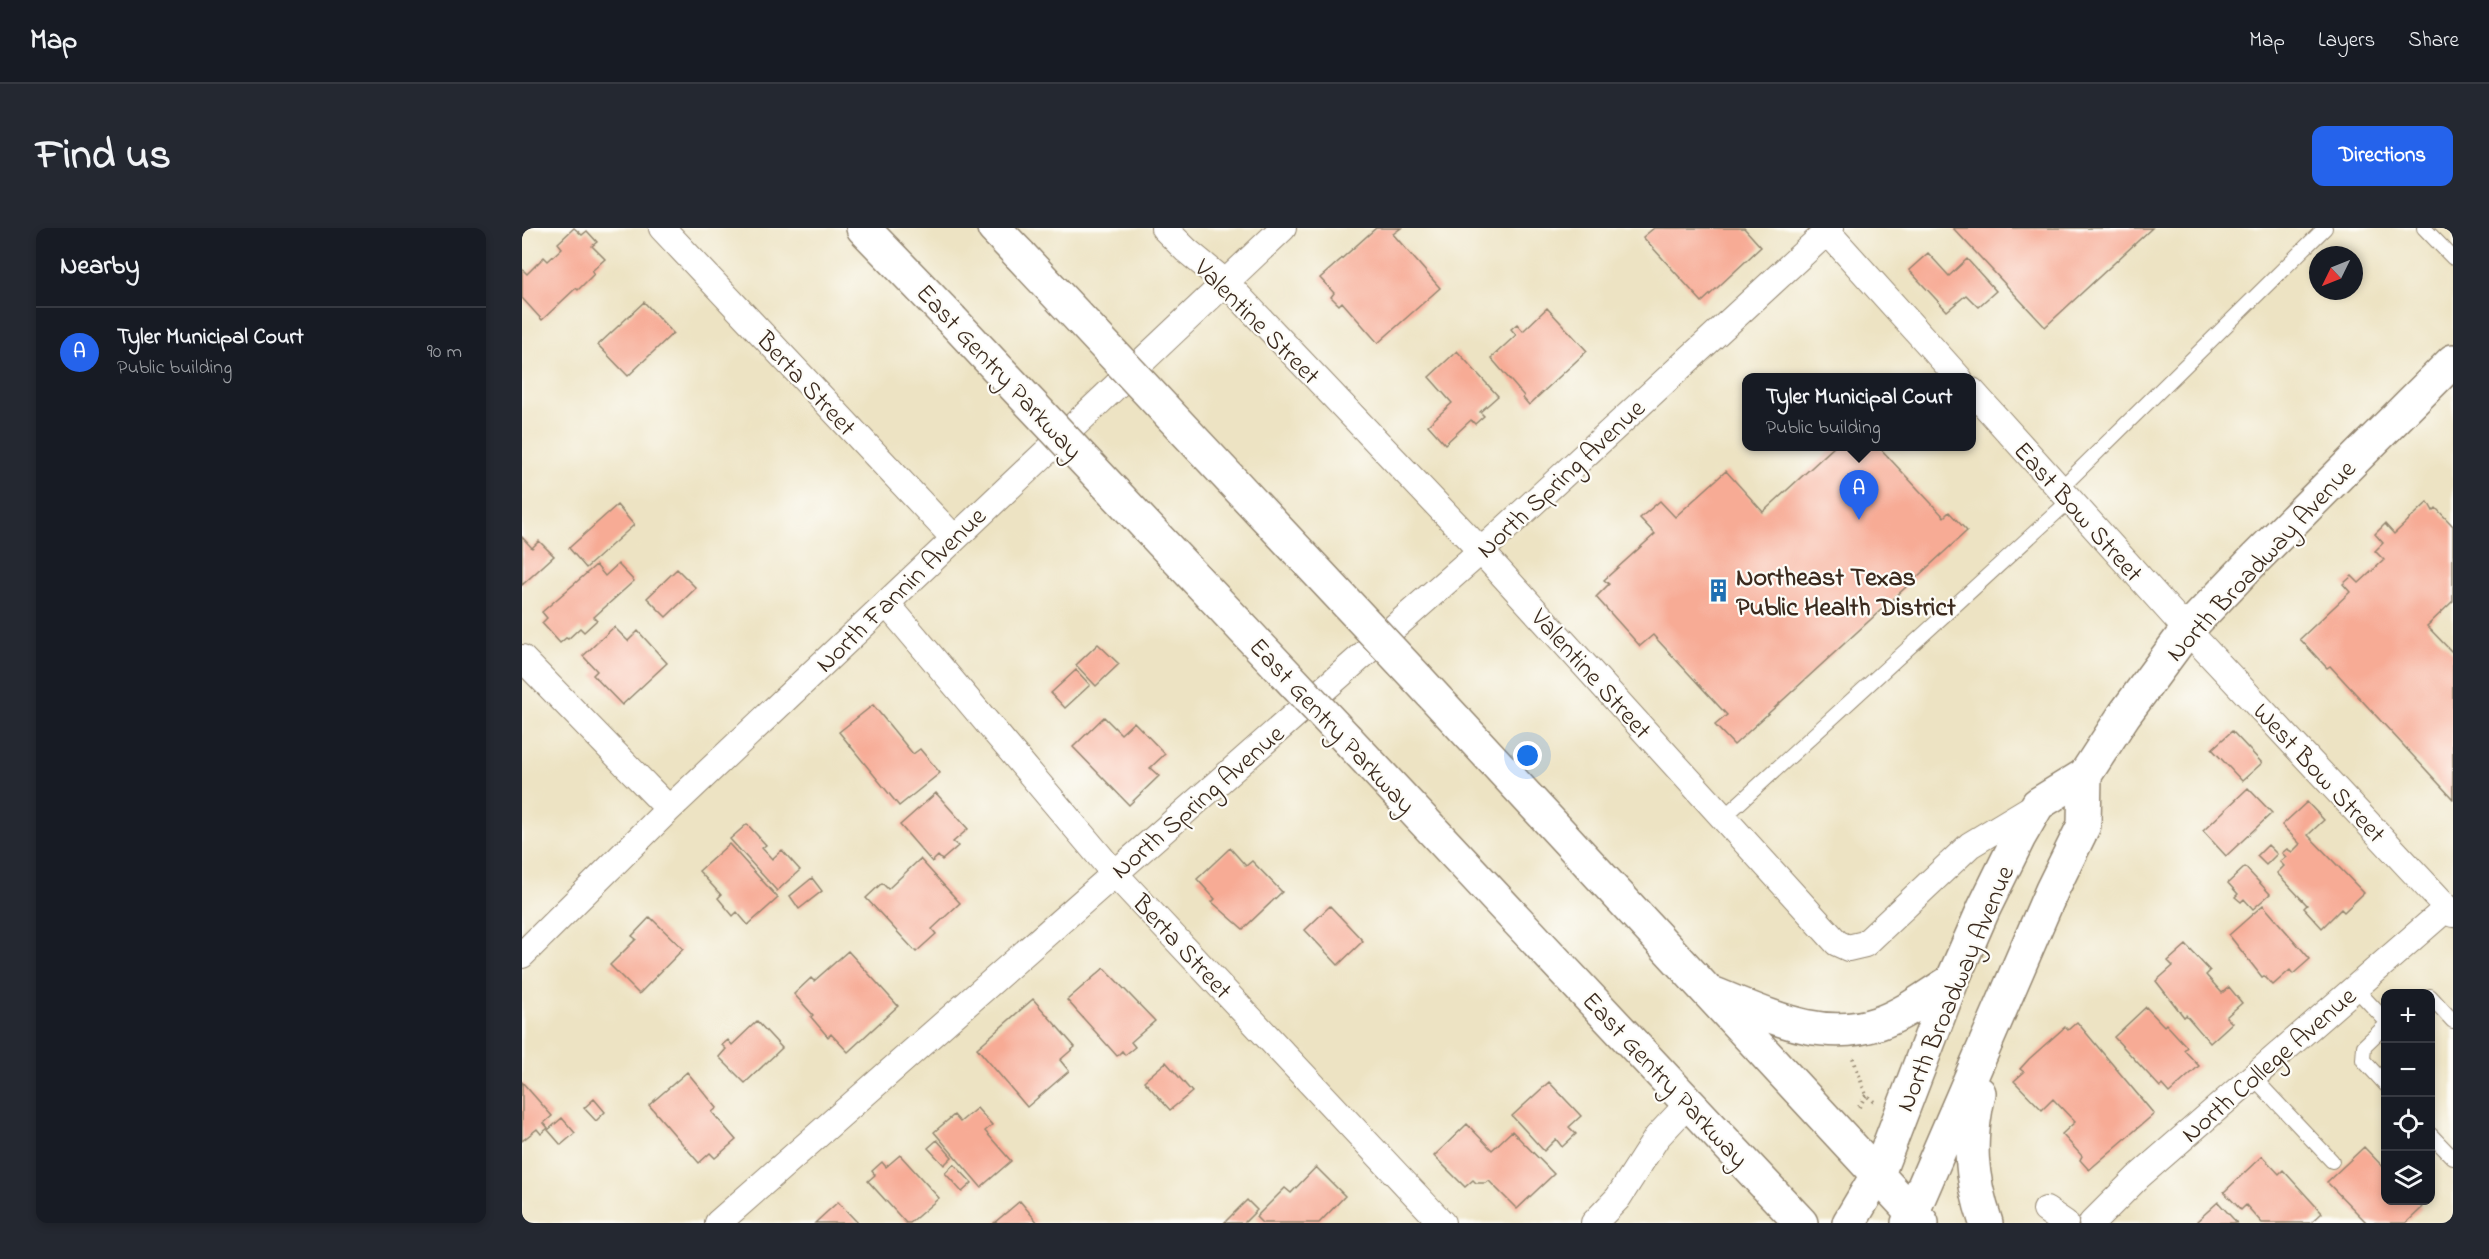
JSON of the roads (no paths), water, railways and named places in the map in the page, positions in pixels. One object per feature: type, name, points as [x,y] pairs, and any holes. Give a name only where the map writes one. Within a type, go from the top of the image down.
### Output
[{"type":"main road","name":"East Gentry Parkway","points":[[863,228],[1801,1223]]},
{"type":"main road","points":[[994,228],[1417,678],[1878,1174],[1914,1220]]},
{"type":"main road","name":"North Broadway Avenue","points":[[1849,1223],[1878,1174],[1952,981],[2002,869],[2038,804],[2085,775],[2124,716],[2187,630],[2453,362]]},
{"type":"main road","name":"North Broadway Avenue","points":[[1914,1220],[1998,1016],[2052,891],[2084,825],[2085,775]]},
{"type":"main road","points":[[1708,992],[1793,1024],[1819,1030],[1841,1031],[1881,1022],[1952,981]]},
{"type":"main road","points":[[1986,1223],[1980,1206],[1970,1148],[1972,1121],[1998,1016]]},
{"type":"street","name":"Berta Street","points":[[662,228],[953,537]]},
{"type":"street","name":"Valentine Street","points":[[1164,228],[1186,250],[1226,283],[1481,551],[1832,939],[1848,948],[1859,947],[1870,940],[1970,845],[2038,804]]},
{"type":"street","name":"North Fannin Avenue","points":[[522,955],[669,809],[887,604],[953,537],[1283,228]]},
{"type":"street","points":[[1828,229],[1955,373]]},
{"type":"street","name":"North Spring Avenue","points":[[718,1223],[1481,551],[1828,229]]},
{"type":"street","name":"East Bow Street","points":[[1976,397],[2187,630]]},
{"type":"street","name":"Berta Street","points":[[887,604],[1114,873],[1442,1223]]},
{"type":"street","name":"West Bow Street","points":[[2187,630],[2450,911]]},
{"type":"street","points":[[522,658],[669,809]]},
{"type":"street","name":"North College Avenue","points":[[2092,1223],[2138,1177],[2355,988],[2450,911]]},
{"type":"street","points":[[1594,1223],[1618,1198],[1657,1137],[1688,1104]]},
{"type":"lane","points":[[1723,818],[2065,495],[2325,228]]},
{"type":"lane","points":[[2424,228],[2453,258]]},
{"type":"lane","points":[[2355,988],[2381,1018]]},
{"type":"lane","points":[[2435,1001],[2453,1020]]},
{"type":"lane","points":[[2381,1027],[2364,1046],[2363,1060],[2381,1080]]},
{"type":"lane","points":[[2253,1077],[2332,1161]]},
{"type":"lane","points":[[2435,1139],[2453,1158]]},
{"type":"place","name":"Tyler Municipal Court","points":[[1859,520]]},
{"type":"place","name":"Northeast Texas Public Health District","points":[[1718,591]]}]
